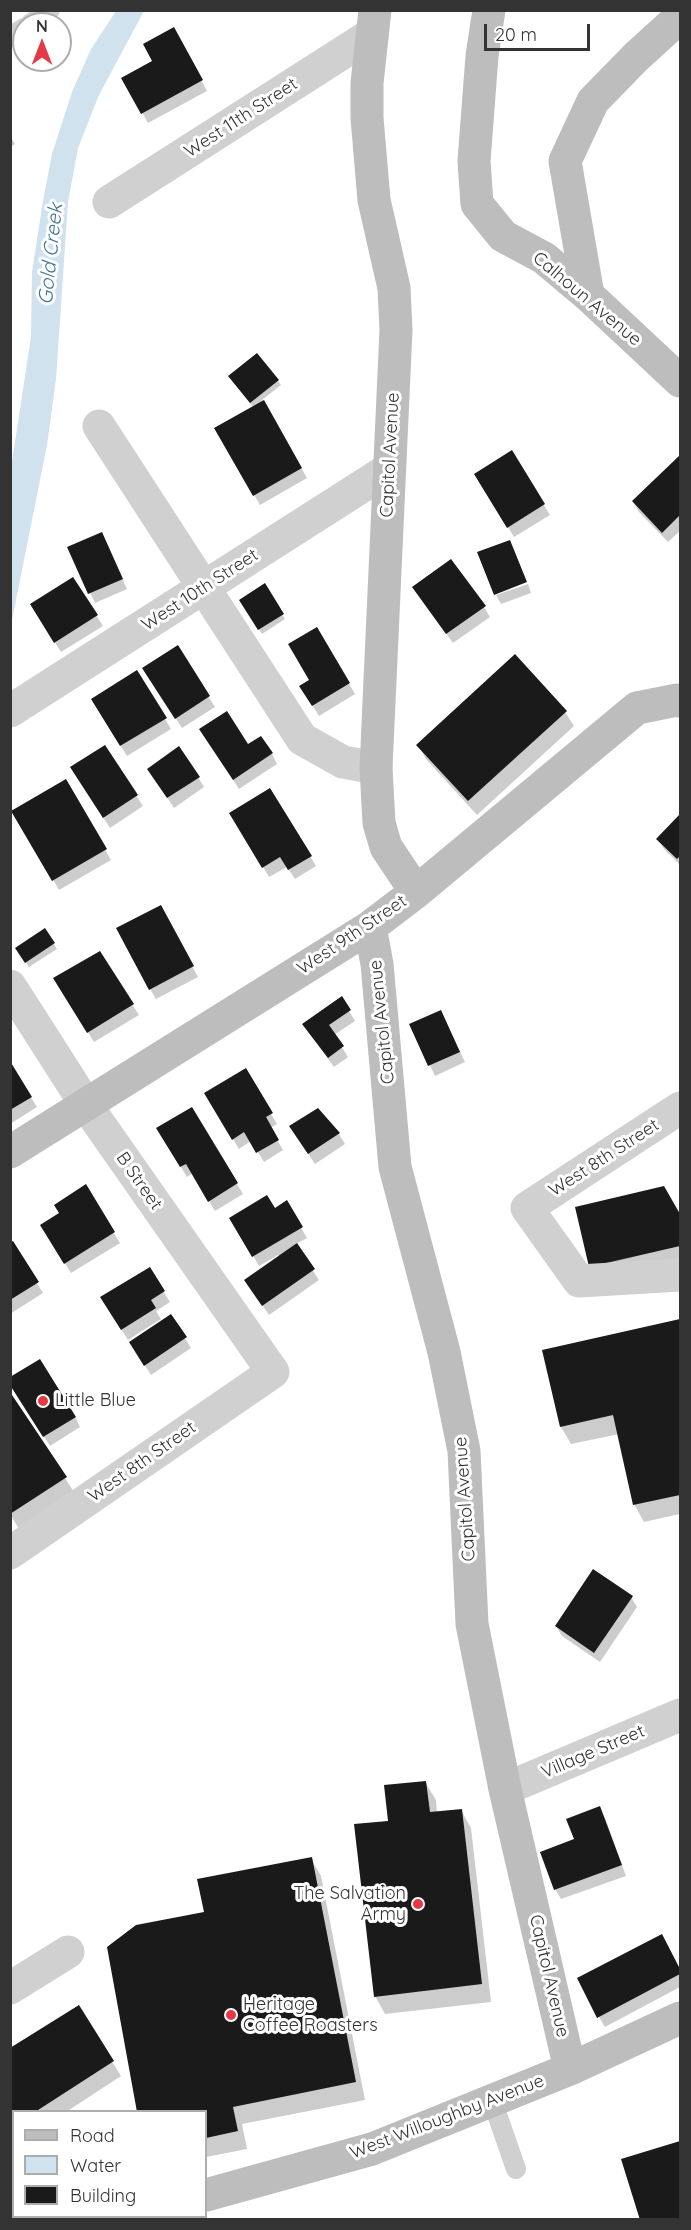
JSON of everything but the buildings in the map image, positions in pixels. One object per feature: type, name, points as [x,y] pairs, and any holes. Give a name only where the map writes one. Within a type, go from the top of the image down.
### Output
[{"type":"street","name":"Calhoun Avenue","points":[[489,10],[482,56],[474,161],[477,204],[503,236],[544,258],[588,295],[681,381]]},
{"type":"street","points":[[588,295],[565,161],[593,101],[636,57],[681,17]]},
{"type":"street","name":"West 11th Street","points":[[110,202],[373,22]]},
{"type":"street","name":"Capitol Avenue","points":[[373,22],[368,83],[370,154],[374,200],[394,288],[396,330],[375,768],[379,823],[386,847],[416,892]]},
{"type":"street","points":[[99,426],[303,739],[319,751],[343,762],[375,768]]},
{"type":"street","name":"West 10th Street","points":[[10,711],[389,469]]},
{"type":"street","name":"West 9th Street","points":[[10,1152],[370,927],[416,892],[637,708],[679,701]]},
{"type":"street","name":"Capitol Avenue","points":[[370,927],[377,964],[395,1167],[444,1352],[464,1451],[472,1624],[506,1789],[570,2069]]},
{"type":"street","name":"B Street","points":[[10,986],[86,1105],[273,1372]]},
{"type":"street","name":"West 8th Street","points":[[681,1108],[528,1208],[579,1281],[681,1275]]},
{"type":"street","name":"West 8th Street","points":[[10,1553],[273,1372]]},
{"type":"street","name":"Village Street","points":[[506,1789],[681,1715]]},
{"type":"street","points":[[10,1988],[68,1952]]},
{"type":"street","name":"West Willoughby Avenue","points":[[207,2195],[372,2149],[570,2069],[681,2018]]},
{"type":"lane","points":[[492,2100],[516,2169]]},
{"type":"water","name":"Gold Creek","points":[[116,11],[144,11],[99,95],[78,148],[68,202],[56,379],[47,445],[11,625],[11,468],[31,337],[32,272],[43,201],[52,154],[72,92],[91,49]]},
{"type":"place","name":"Little Blue","points":[[43,1401]]},
{"type":"place","name":"The Salvation Army","points":[[418,1904]]},
{"type":"place","name":"Heritage Coffee Roasters","points":[[231,2015]]}]
